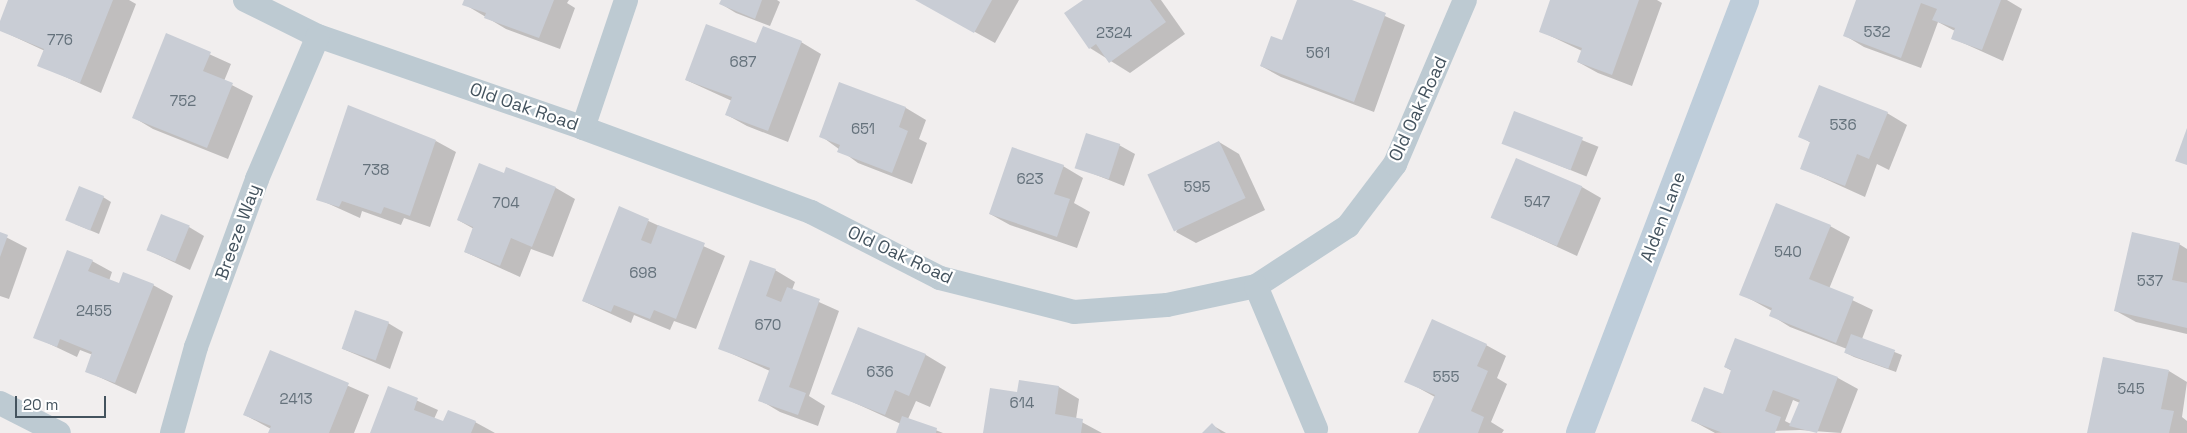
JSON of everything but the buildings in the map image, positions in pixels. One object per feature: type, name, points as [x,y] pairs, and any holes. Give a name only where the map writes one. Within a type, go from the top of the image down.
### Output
[{"type":"street","name":"Old Oak Road","points":[[245,0],[318,36],[583,128],[812,212],[940,278],[1074,312],[1167,306],[1256,286],[1348,226],[1395,164],[1465,0]]},
{"type":"street","points":[[583,128],[626,0]]},
{"type":"street","name":"Alden Lane","points":[[1580,433],[1745,0]]},
{"type":"street","name":"Breeze Way","points":[[172,433],[196,347],[257,179],[318,36]]},
{"type":"street","points":[[1256,286],[1316,430]]},
{"type":"street","points":[[0,403],[59,433]]}]
